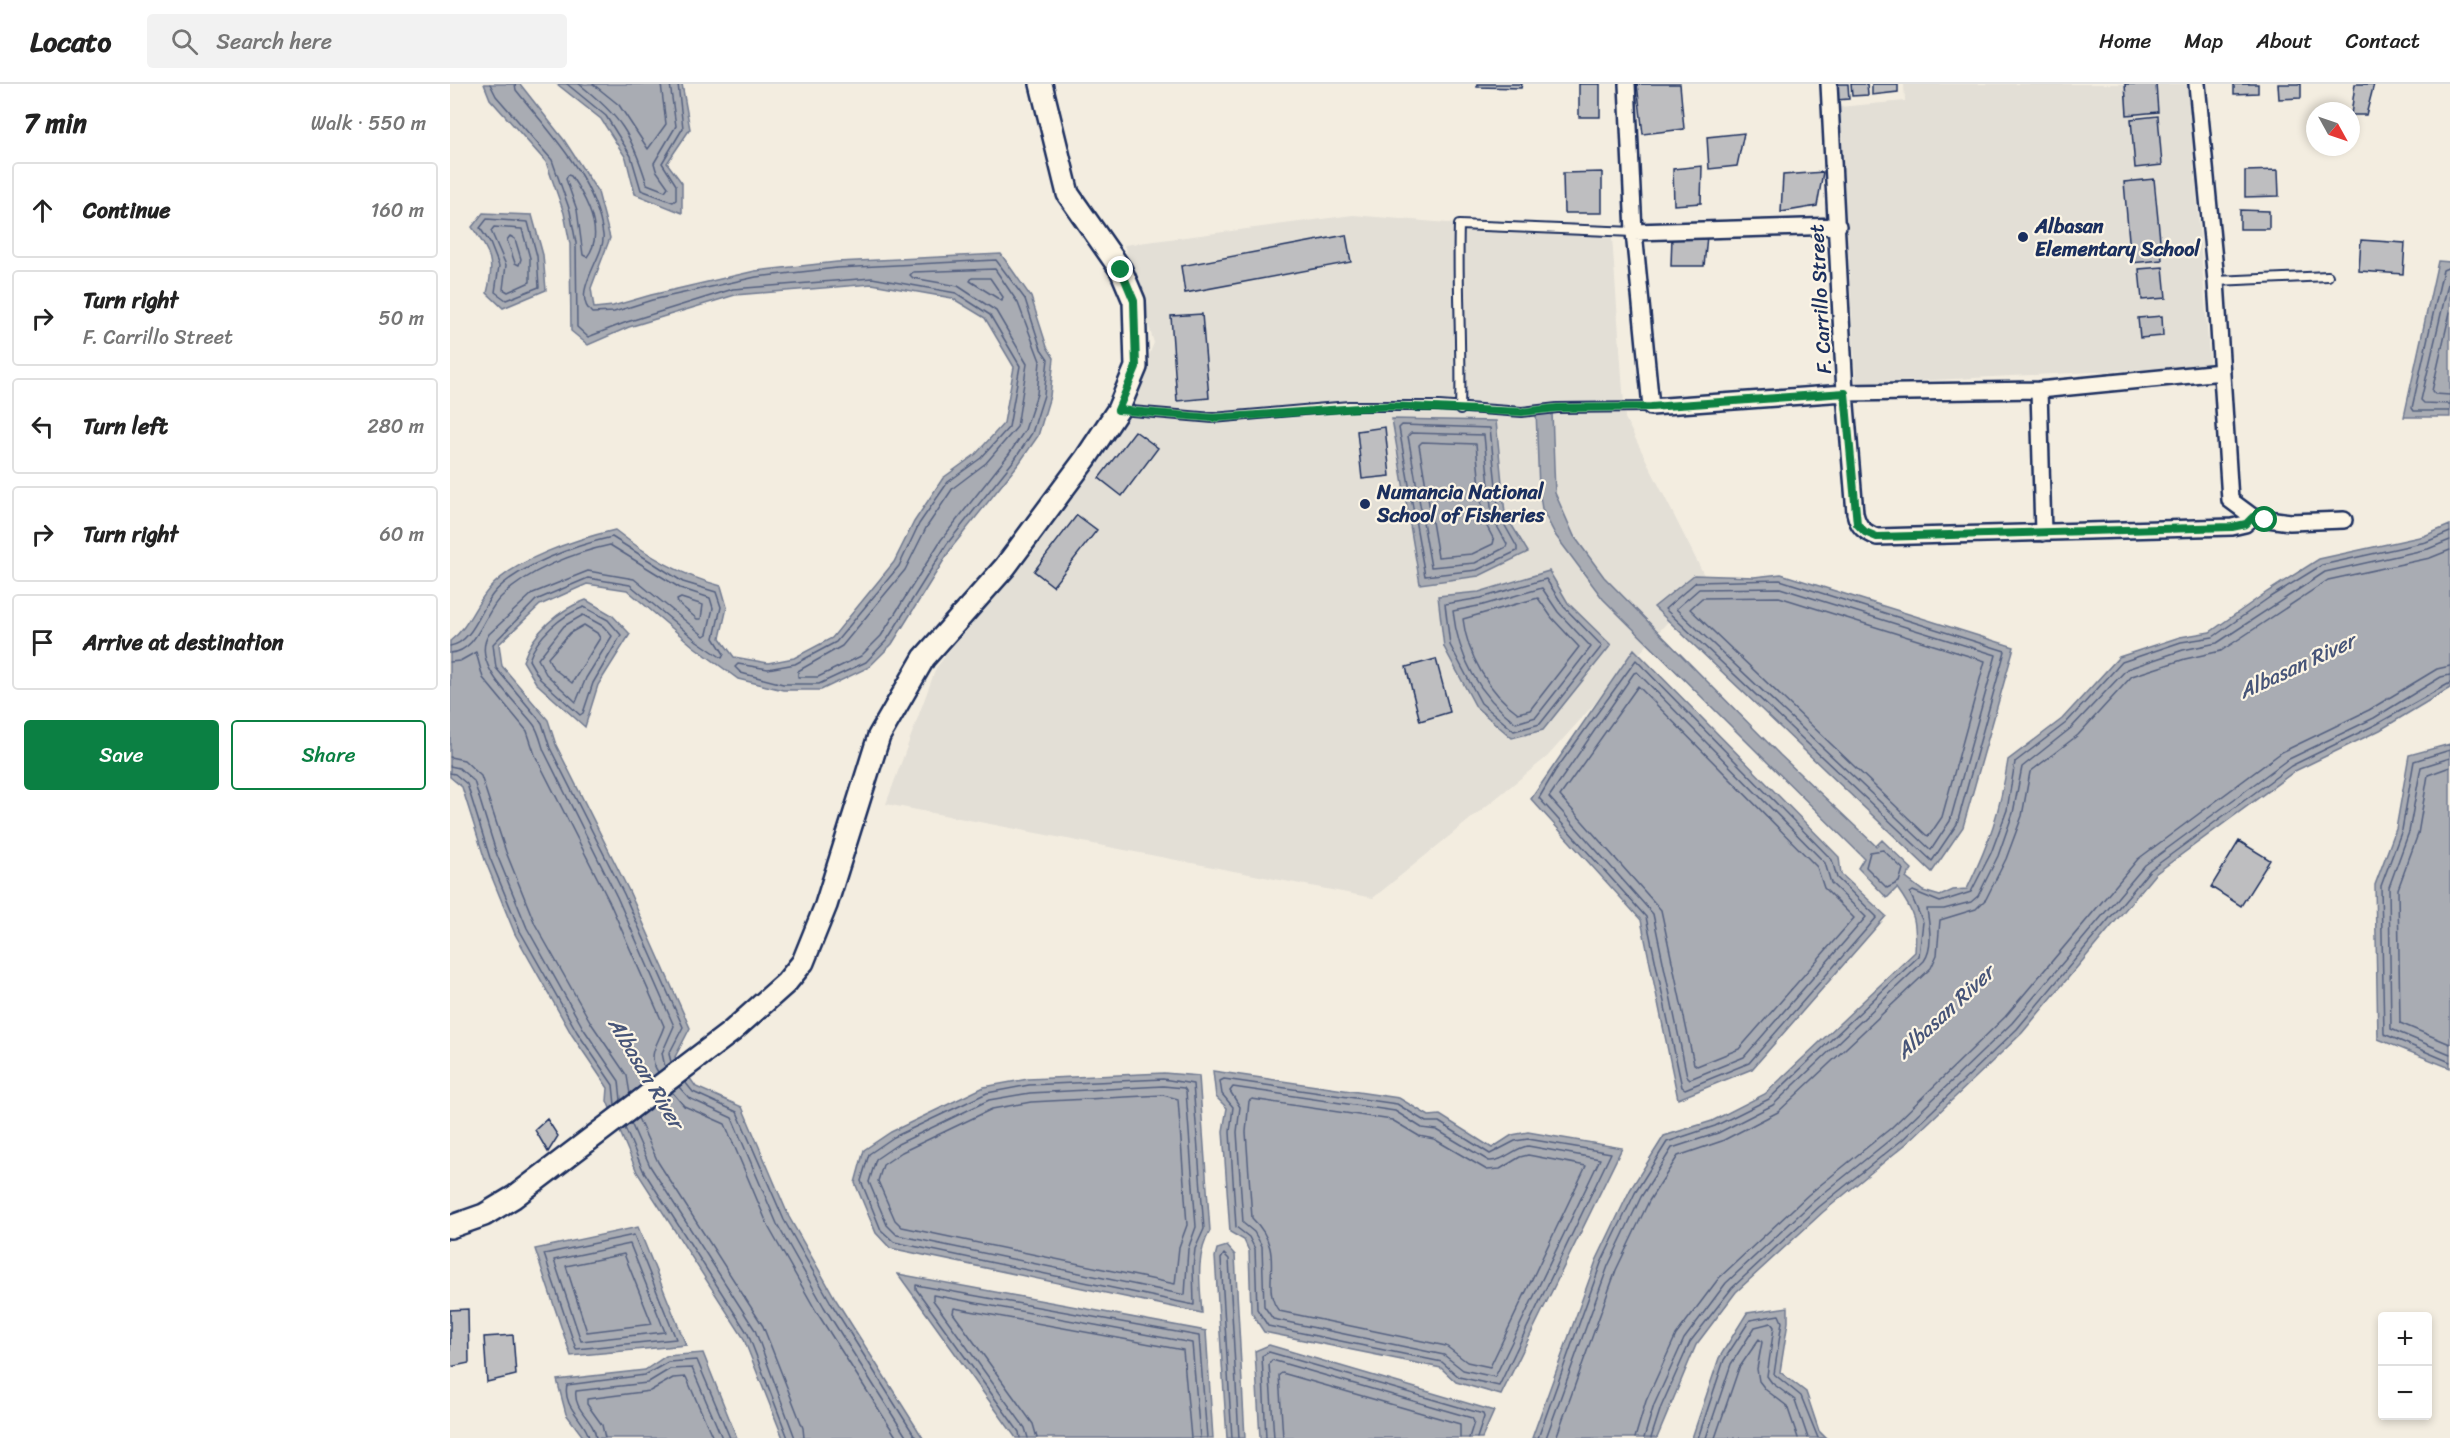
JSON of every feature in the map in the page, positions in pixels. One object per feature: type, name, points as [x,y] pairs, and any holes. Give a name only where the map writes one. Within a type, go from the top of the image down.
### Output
[{"type":"street","points":[[450,1227],[484,1215],[514,1197],[747,1018],[786,983],[803,962],[826,905],[879,736],[924,658],[1005,567],[1086,458],[1118,410],[1136,367],[1134,301],[1121,270],[1068,194],[1041,84]]},
{"type":"street","points":[[1627,84],[1634,232],[1651,407],[1845,393],[2039,390],[2222,372]]},
{"type":"street","name":"F. Carrillo Street","points":[[1829,84],[1845,393],[1857,524],[1865,532],[1877,537],[2043,533]]},
{"type":"street","points":[[2197,84],[2216,281],[2230,500],[2253,517],[2289,522],[2344,520]]},
{"type":"street","points":[[1634,232],[1838,226]]},
{"type":"street","points":[[2039,390],[2043,533],[2232,527],[2246,524],[2253,517]]},
{"type":"lane","points":[[1460,410],[1462,343],[1457,276],[1459,225],[1634,232]]},
{"type":"lane","points":[[2216,281],[2328,276]]},
{"type":"lane","points":[[1118,410],[1213,418],[1349,406],[1439,406],[1460,410],[1522,412],[1557,408],[1651,407]]},
{"type":"shaded area","name":"Albasan Elementary School","points":[[1904,84],[2188,84],[2210,366],[1856,384],[1839,107],[1905,101]]},
{"type":"shaded area","name":"Numancia National School of Fisheries","points":[[1353,215],[1612,237],[1625,418],[1706,579],[1547,757],[1373,898],[886,804],[936,668],[1118,430],[1154,343],[1124,245]]},
{"type":"water","name":"Albasan River","points":[[484,84],[520,84],[564,140],[598,192],[610,238],[591,288],[594,308],[613,306],[755,271],[837,262],[1001,254],[1031,297],[1047,347],[1054,358],[1050,396],[1038,436],[952,547],[892,644],[869,667],[821,690],[783,690],[738,679],[693,646],[627,590],[587,584],[540,605],[499,644],[502,666],[548,720],[556,745],[629,891],[690,1028],[675,1057],[696,1087],[742,1107],[789,1217],[836,1300],[923,1438],[783,1438],[743,1337],[637,1172],[607,1101],[608,1088],[572,1035],[515,934],[485,860],[462,787],[450,777],[450,641],[467,623],[489,589],[514,568],[565,545],[615,530],[665,564],[721,586],[727,607],[720,638],[734,657],[768,663],[794,658],[832,638],[894,562],[914,522],[943,478],[976,454],[1004,423],[1014,367],[985,318],[952,298],[872,284],[735,295],[629,327],[588,345],[571,331],[570,244],[564,213],[546,162],[490,99]]},
{"type":"water","points":[[557,84],[682,84],[690,129],[667,163],[682,183],[682,213],[635,194],[626,158],[601,119]]},
{"type":"water","points":[[483,213],[532,215],[543,255],[546,290],[503,308],[487,293],[491,273],[490,258],[472,227]]},
{"type":"water","points":[[2438,261],[2450,262],[2450,417],[2404,417]]},
{"type":"water","name":"Albasan River","points":[[1544,406],[1552,412],[1555,493],[1574,536],[1604,577],[1780,755],[1876,846],[1882,840],[1912,869],[1906,878],[1923,891],[1940,896],[1953,890],[1967,889],[1993,826],[2008,760],[2062,719],[2119,657],[2180,637],[2210,632],[2319,559],[2424,536],[2450,525],[2450,688],[2380,730],[2295,771],[2155,874],[2022,1033],[1906,1144],[1823,1212],[1736,1292],[1696,1345],[1657,1438],[1532,1438],[1596,1261],[1630,1190],[1664,1136],[1712,1121],[1765,1094],[1915,952],[1916,932],[1914,918],[1908,904],[1897,888],[1887,898],[1858,868],[1864,858],[1603,599],[1556,536],[1542,509],[1539,489],[1536,410]]},
{"type":"water","points":[[1392,419],[1496,421],[1505,514],[1528,552],[1479,576],[1420,584]]},
{"type":"water","points":[[1549,571],[1568,603],[1611,645],[1543,730],[1512,738],[1476,707],[1444,647],[1438,596],[1479,592]]},
{"type":"water","points":[[1781,574],[2014,647],[1963,827],[1932,872],[1654,607],[1694,575],[1754,577]]},
{"type":"water","points":[[586,600],[612,615],[630,634],[598,685],[585,727],[536,683],[523,661],[527,650],[548,623],[556,616]]},
{"type":"water","points":[[1634,649],[1839,857],[1841,874],[1886,916],[1752,1069],[1678,1099],[1641,920],[1531,799]]},
{"type":"water","points":[[2450,744],[2450,1068],[2378,1039],[2375,885],[2396,829],[2409,755]]},
{"type":"water","points":[[1213,1071],[1399,1098],[1429,1116],[1440,1115],[1492,1148],[1512,1135],[1528,1132],[1622,1148],[1501,1395],[1456,1382],[1441,1368],[1264,1332],[1251,1312],[1249,1251],[1244,1240],[1230,1232],[1223,1131],[1227,1108],[1216,1097]]},
{"type":"water","points":[[1164,1073],[1199,1076],[1210,1231],[1200,1261],[1202,1313],[890,1248],[876,1233],[855,1183],[864,1150],[891,1132],[984,1087],[1028,1079]]},
{"type":"water","points":[[638,1227],[686,1345],[571,1356],[535,1249]]},
{"type":"water","points":[[1227,1246],[1235,1255],[1245,1438],[1227,1438],[1215,1257],[1217,1249]]},
{"type":"water","points":[[898,1274],[1206,1331],[1213,1438],[1016,1438]]},
{"type":"water","points":[[1788,1307],[1788,1322],[1780,1372],[1806,1392],[1819,1431],[1826,1438],[1692,1438],[1719,1358],[1747,1313]]},
{"type":"water","points":[[1269,1345],[1494,1411],[1482,1438],[1260,1438],[1255,1351]]},
{"type":"water","points":[[703,1353],[737,1438],[584,1438],[566,1414],[557,1380],[645,1370],[666,1356]]},
{"type":"building","points":[[1477,84],[1522,84],[1521,88],[1477,87]]},
{"type":"building","points":[[1579,84],[1600,84],[1600,117],[1579,117]]},
{"type":"building","points":[[1637,84],[1680,84],[1684,129],[1643,134]]},
{"type":"building","points":[[1834,84],[1848,84],[1849,99],[1836,100]]},
{"type":"building","points":[[1851,84],[1867,84],[1868,95],[1852,96]]},
{"type":"building","points":[[1872,84],[1898,84],[1898,92],[1872,95]]},
{"type":"building","points":[[2125,84],[2156,84],[2158,112],[2127,115]]},
{"type":"building","points":[[2234,84],[2258,84],[2258,93],[2234,94]]},
{"type":"building","points":[[2278,84],[2301,84],[2301,98],[2279,99]]},
{"type":"building","points":[[2355,84],[2374,84],[2366,115],[2360,115],[2360,102],[2353,102]]},
{"type":"building","points":[[2158,116],[2162,165],[2135,168],[2131,119]]},
{"type":"building","points":[[1744,133],[1737,166],[1709,169],[1707,137]]},
{"type":"building","points":[[1702,166],[1701,203],[1674,205],[1673,169]]},
{"type":"building","points":[[2278,170],[2279,196],[2245,197],[2245,171]]},
{"type":"building","points":[[1602,172],[1602,213],[1564,213],[1563,173]]},
{"type":"building","points":[[1823,172],[1817,206],[1781,212],[1783,175]]},
{"type":"building","points":[[2154,179],[2162,260],[2131,263],[2124,182]]},
{"type":"building","points":[[2240,210],[2269,211],[2269,229],[2240,229]]},
{"type":"building","points":[[1346,235],[1351,262],[1185,293],[1181,266]]},
{"type":"building","points":[[1672,236],[1707,236],[1704,266],[1671,266]]},
{"type":"building","points":[[2361,240],[2405,243],[2403,274],[2359,271]]},
{"type":"building","points":[[2163,267],[2166,298],[2142,300],[2139,269]]},
{"type":"building","points":[[1202,314],[1209,398],[1177,401],[1171,316]]},
{"type":"building","points":[[2162,316],[2163,336],[2140,338],[2138,318]]},
{"type":"building","points":[[1385,427],[1390,476],[1362,479],[1357,431]]},
{"type":"building","points":[[1135,431],[1158,448],[1122,496],[1099,478]]},
{"type":"building","points":[[1077,515],[1097,530],[1053,586],[1034,571]]},
{"type":"building","points":[[1436,659],[1450,712],[1420,721],[1406,667]]},
{"type":"building","points":[[2239,841],[2270,860],[2241,906],[2211,887]]},
{"type":"building","points":[[547,1119],[558,1136],[548,1152],[535,1130]]},
{"type":"building","points":[[468,1309],[469,1363],[450,1367],[450,1310]]},
{"type":"building","points":[[513,1335],[516,1375],[487,1382],[484,1337]]},
{"type":"place","name":"Albasan Elementary School","points":[[2023,237]]},
{"type":"place","name":"Numancia National School of Fisheries","points":[[1365,504]]},
{"type":"route","points":[[1121,270],[1134,301],[1136,367],[1118,410],[1213,418],[1349,406],[1439,406],[1460,410],[1522,412],[1557,408],[1651,407],[1845,393],[1857,524],[1865,532],[1877,537],[2232,527],[2246,524],[2253,517],[2265,520]]}]
